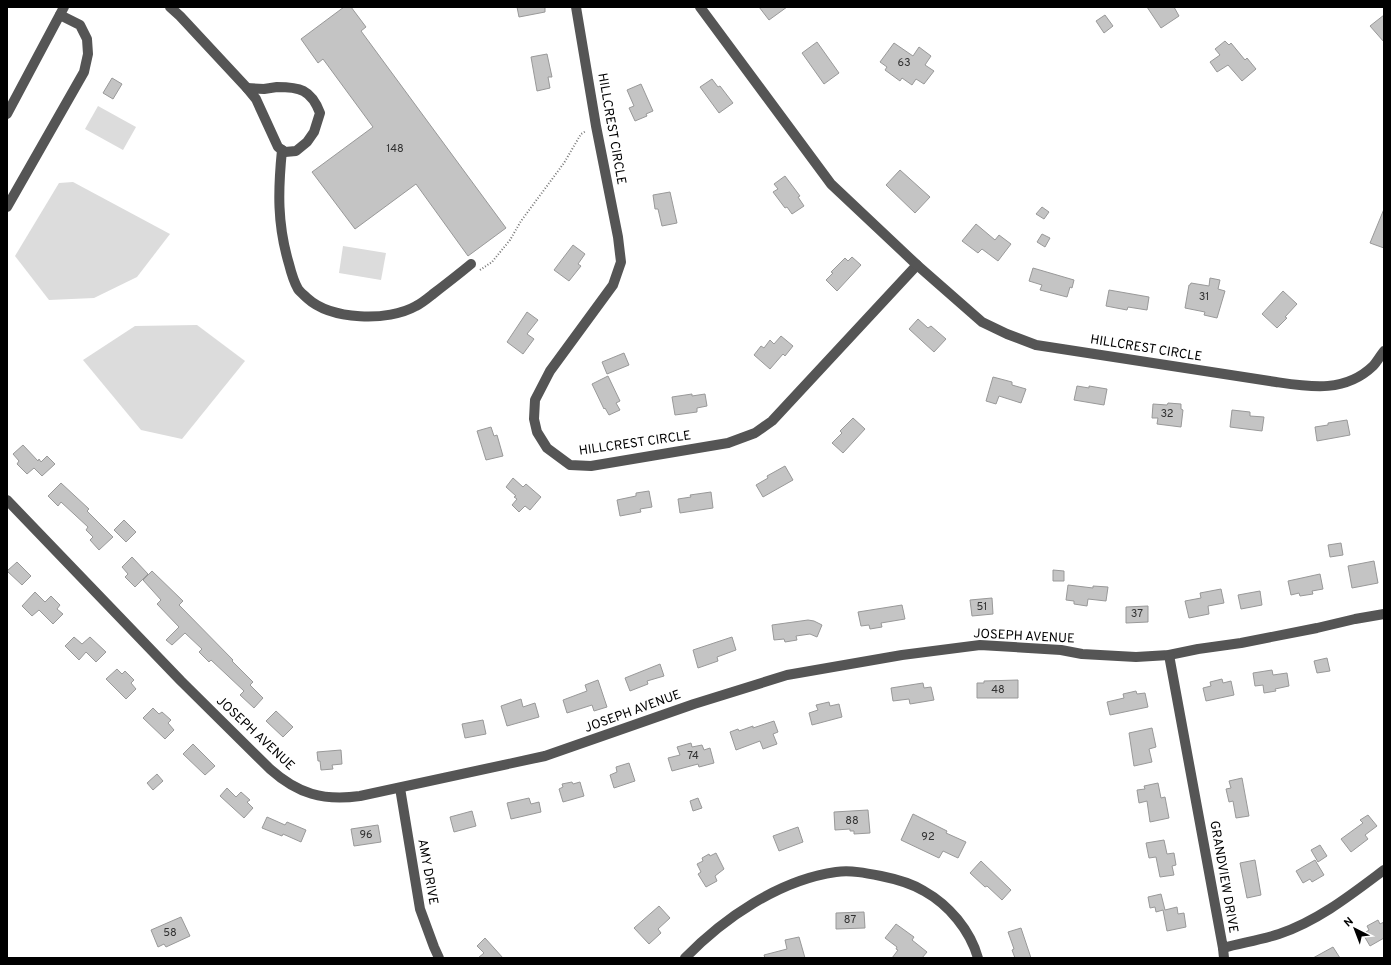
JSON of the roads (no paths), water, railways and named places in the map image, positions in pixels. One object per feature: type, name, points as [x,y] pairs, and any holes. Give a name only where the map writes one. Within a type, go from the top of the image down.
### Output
[{"type":"street","points":[[170,7],[256,99],[278,147],[285,152],[296,151],[307,142],[314,132],[320,113],[312,97],[303,90],[293,87],[264,89],[247,88]]},
{"type":"street","name":"HILLCREST CIRCLE","points":[[576,7],[596,126],[618,238],[621,262],[613,285],[550,371],[535,400],[534,419],[537,432],[548,448],[570,465],[591,466],[728,443],[755,433],[772,421],[917,265]]},
{"type":"street","name":"HILLCREST CIRCLE","points":[[700,7],[831,184],[917,265],[982,322],[1007,334],[1036,345],[1310,386],[1337,385],[1358,377],[1373,365],[1384,351]]},
{"type":"street","points":[[7,114],[62,11],[80,25],[87,39],[88,54],[84,72],[7,207]]},
{"type":"street","points":[[282,150],[278,207],[284,246],[299,290],[312,303],[332,311],[352,316],[372,317],[393,314],[416,307],[471,264]]},
{"type":"street","name":"JOSEPH AVENUE","points":[[7,500],[255,756],[281,779],[303,792],[314,796],[342,798],[360,796],[546,756],[745,687],[787,675],[842,665],[902,655],[980,645],[1061,650],[1082,654],[1136,658],[1169,655],[1241,643],[1384,614]]},
{"type":"street","name":"GRANDVIEW DRIVE","points":[[1169,655],[1224,953],[1280,934],[1308,922],[1341,901],[1384,870]]},
{"type":"street","name":"AMY DRIVE","points":[[400,788],[420,909],[439,958]]},
{"type":"street","points":[[685,958],[714,931],[740,912],[760,900],[813,876],[837,872],[849,872],[867,873],[892,878],[910,884],[929,894],[946,907],[960,923],[971,940],[978,958]]}]
